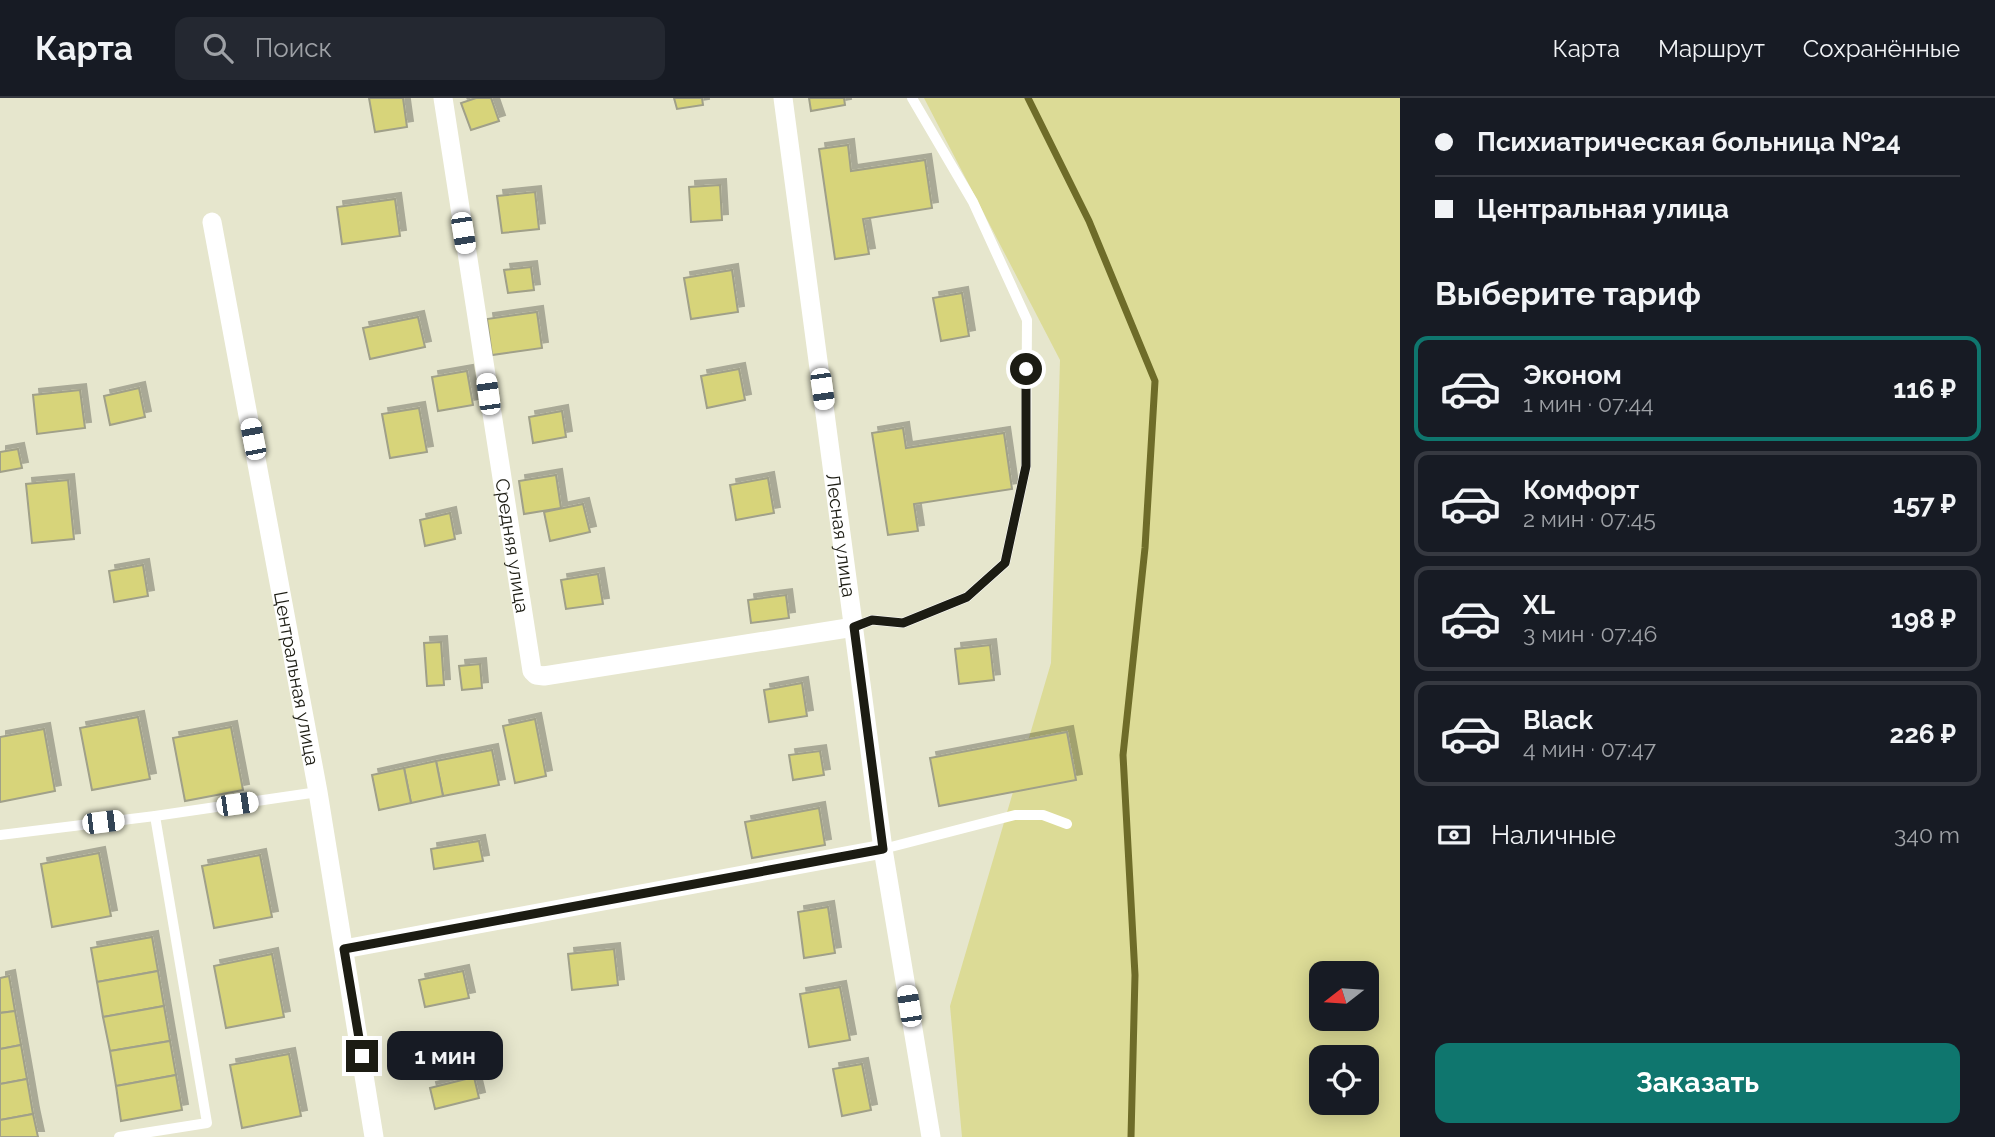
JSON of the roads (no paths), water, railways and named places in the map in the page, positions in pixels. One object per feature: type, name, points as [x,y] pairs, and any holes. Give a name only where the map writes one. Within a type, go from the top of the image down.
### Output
[{"type":"street","name":"Средняя улица","points":[[443,98],[532,671],[536,675],[544,676],[854,627]]},
{"type":"street","name":"Лесная улица","points":[[783,98],[883,849],[931,1137]]},
{"type":"street","name":"Центральная улица","points":[[212,222],[318,792],[374,1137]]},
{"type":"street","points":[[344,949],[883,849]]},
{"type":"lane","points":[[854,627],[872,620],[903,623],[967,597],[1005,563],[1026,466],[1027,320],[973,202],[912,98]]},
{"type":"lane","points":[[0,835],[318,792]]},
{"type":"lane","points":[[883,849],[1015,815],[1044,815],[1067,824]]},
{"type":"lane","points":[[119,1137],[207,1123],[155,816]]},
{"type":"waterway","points":[[1028,98],[1089,221],[1155,381],[1145,548],[1123,755],[1135,975],[1131,1137]]}]
